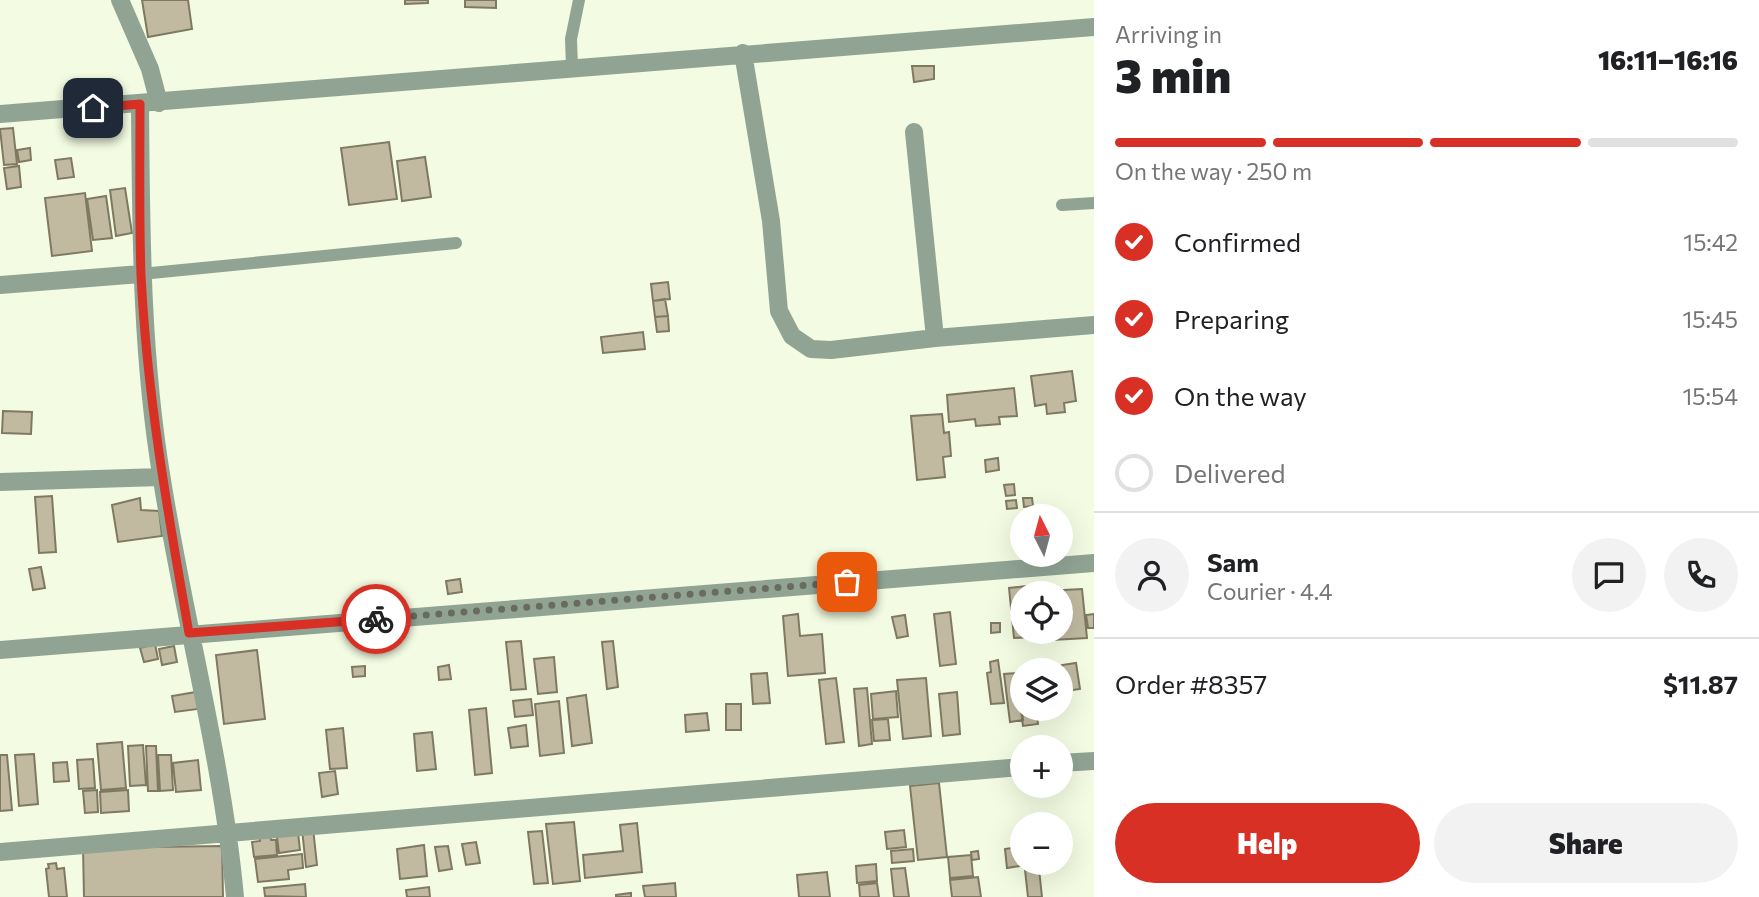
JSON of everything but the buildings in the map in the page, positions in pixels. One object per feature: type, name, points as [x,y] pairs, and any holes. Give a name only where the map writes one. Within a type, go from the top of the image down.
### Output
[{"type":"street","points":[[120,0],[150,69],[159,103]]},
{"type":"street","points":[[0,114],[1094,27]]},
{"type":"street","points":[[743,54],[771,221],[779,311],[792,336],[811,349],[831,350],[935,338],[1094,325]]},
{"type":"street","points":[[140,104],[141,274],[161,477],[229,834],[235,897]]},
{"type":"street","points":[[914,132],[935,338]]},
{"type":"street","points":[[0,285],[141,274]]},
{"type":"street","points":[[0,482],[161,477]]},
{"type":"street","points":[[0,650],[1094,563]]},
{"type":"street","points":[[1073,762],[1094,761]]},
{"type":"street","points":[[0,852],[1010,768]]},
{"type":"lane","points":[[572,67],[571,39],[579,0]]},
{"type":"lane","points":[[1062,205],[1094,203]]},
{"type":"lane","points":[[141,274],[456,243]]},
{"type":"way so far","points":[[376,619],[847,582]]},
{"type":"route","points":[[93,108],[140,104],[141,274],[150,379],[161,477],[189,633],[376,619]]}]
